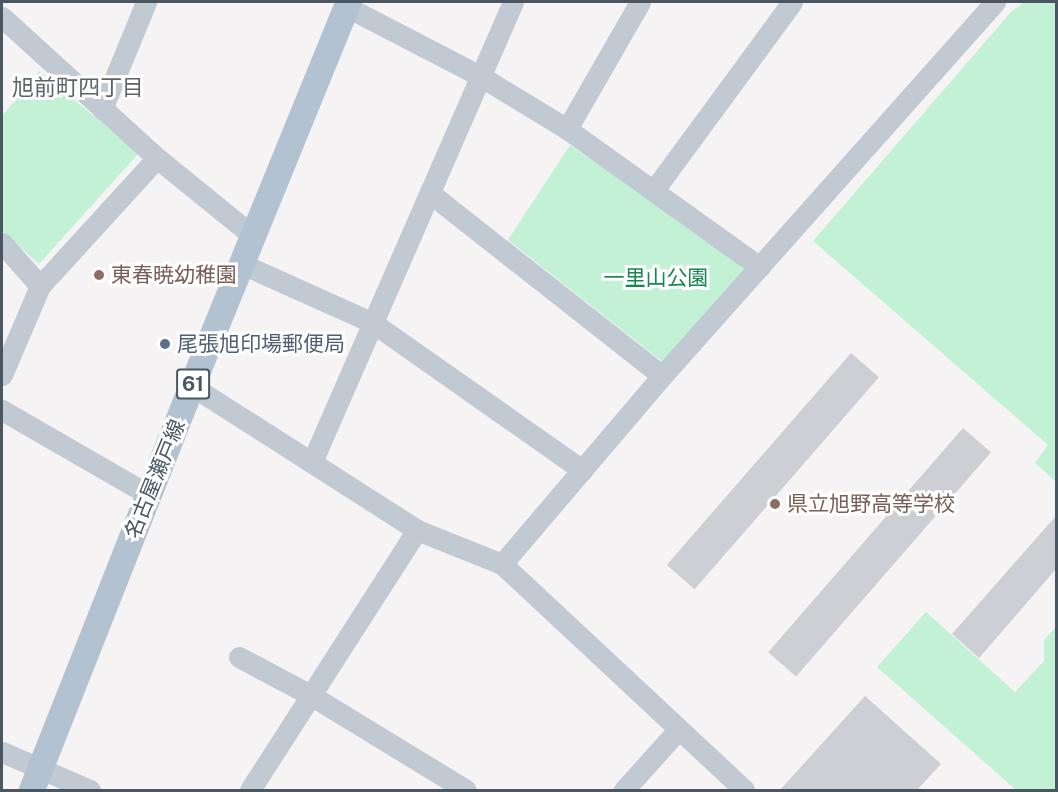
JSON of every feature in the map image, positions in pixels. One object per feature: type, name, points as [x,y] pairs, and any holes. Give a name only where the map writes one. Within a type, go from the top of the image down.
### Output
[{"type":"main road","name":"名古屋瀬戸線","points":[[38,779],[192,386],[348,4]]},
{"type":"street","points":[[102,109],[146,2]]},
{"type":"street","points":[[312,462],[513,2]]},
{"type":"street","points":[[567,129],[640,2]]},
{"type":"street","points":[[654,190],[792,2]]},
{"type":"street","points":[[502,564],[662,376],[995,2]]},
{"type":"street","points":[[348,4],[480,76],[567,129],[760,267]]},
{"type":"street","points":[[2,17],[156,158],[253,236]]},
{"type":"street","points":[[2,375],[40,286],[156,158]]},
{"type":"street","points":[[431,194],[662,376]]},
{"type":"street","points":[[2,243],[40,286]]},
{"type":"street","points":[[242,264],[373,323],[582,470]]},
{"type":"street","points":[[192,386],[417,530],[502,564],[744,790]]},
{"type":"street","points":[[2,410],[149,495]]},
{"type":"street","points":[[250,790],[417,530]]},
{"type":"street","points":[[239,657],[312,696],[466,790]]},
{"type":"street","points":[[624,790],[679,729]]},
{"type":"street","points":[[2,752],[38,779],[90,790]]},
{"type":"green space","points":[[1024,2],[1056,2],[1056,482],[1035,463],[1048,445],[813,241],[1011,12]]},
{"type":"green space","points":[[39,71],[139,153],[39,264],[2,231],[2,116]]},
{"type":"green space","name":"一里山公園","points":[[570,145],[748,266],[664,363],[508,240]]},
{"type":"green space","points":[[926,612],[1015,692],[1044,661],[1044,640],[1056,627],[1056,790],[1016,790],[877,667]]},
{"type":"building","points":[[851,353],[879,377],[695,589],[667,565]]},
{"type":"building","points":[[963,428],[991,452],[796,676],[768,652]]},
{"type":"building","points":[[1055,517],[1056,569],[979,658],[952,634]]},
{"type":"building","points":[[865,696],[941,764],[917,790],[780,790]]},
{"type":"place","name":"東春暁幼稚園","points":[[99,275]]},
{"type":"place","name":"尾張旭印場郵便局","points":[[165,344]]},
{"type":"place","name":"県立旭野高等学校","points":[[775,504]]},
{"type":"district","name":"旭前町四丁目","points":[[78,88]]}]
